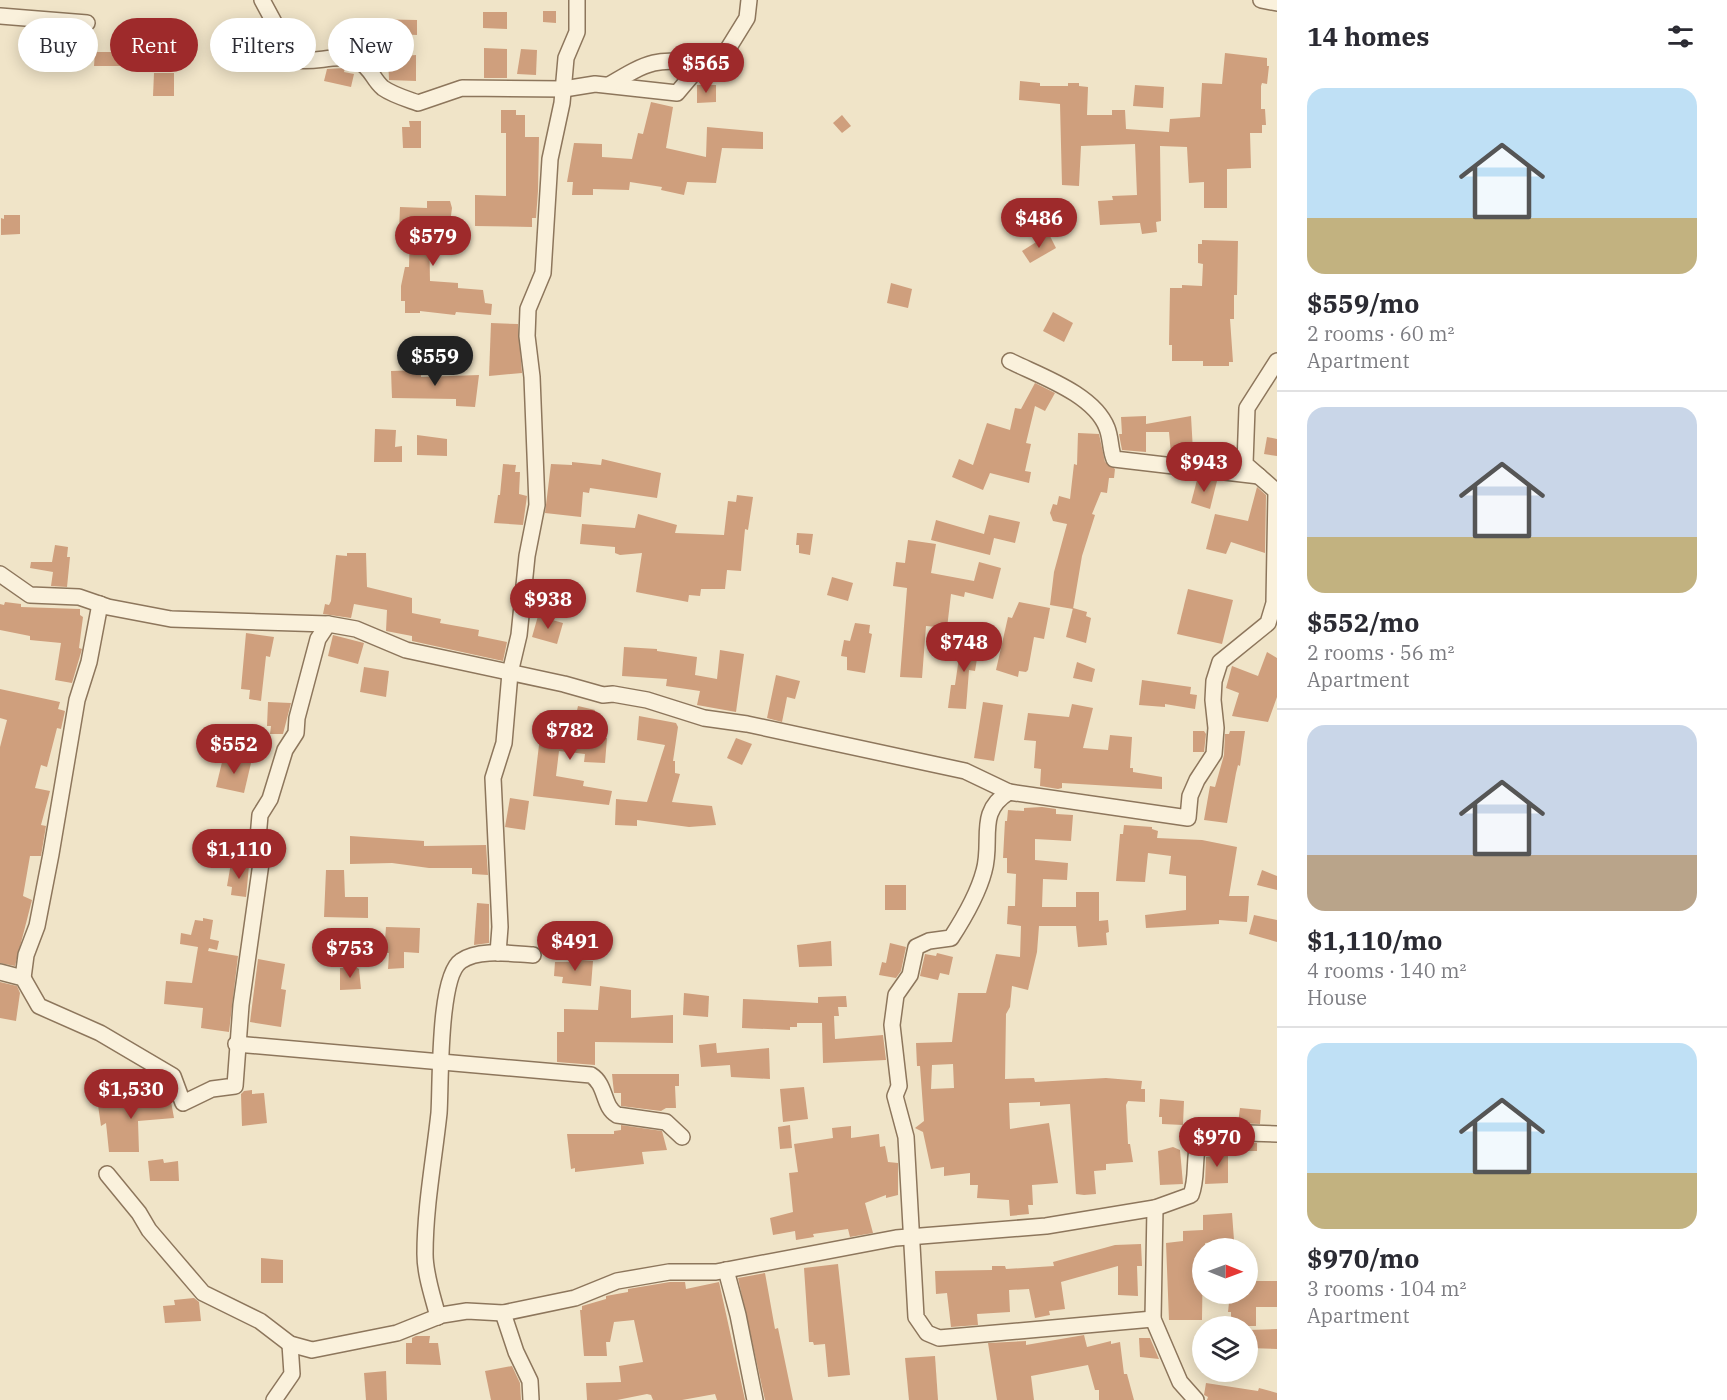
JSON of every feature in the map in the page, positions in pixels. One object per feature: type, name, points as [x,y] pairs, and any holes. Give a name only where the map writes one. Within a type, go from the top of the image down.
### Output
[{"type":"street","points":[[262,0],[289,50],[297,60],[310,62],[328,57],[357,61],[368,67],[382,87],[418,103],[462,88],[564,89],[595,84],[677,93],[703,66],[726,52],[738,36],[747,18],[749,0]]},
{"type":"street","points":[[498,953],[500,918],[493,778],[504,743],[510,673],[519,635],[527,556],[537,505],[533,389],[527,336],[528,309],[543,273],[550,159],[564,89],[566,58],[577,32],[577,0]]},
{"type":"street","points":[[1262,0],[1277,3]]},
{"type":"street","points":[[0,16],[25,18]]},
{"type":"street","points":[[609,85],[640,66],[663,59],[703,66]]},
{"type":"street","points":[[1010,361],[1086,399],[1098,410],[1107,428],[1114,459],[1259,476]]},
{"type":"street","points":[[0,573],[30,595],[79,597],[100,604],[171,619],[328,624],[356,628],[406,650],[564,684],[603,695],[613,694],[647,700],[704,718],[747,724],[965,771],[1009,792],[1188,818],[1190,796],[1197,780],[1214,754],[1216,728],[1213,700],[1214,681],[1220,662],[1268,623],[1274,603],[1277,491],[1245,464],[1247,408],[1277,361]]},
{"type":"street","points":[[100,604],[89,662],[77,699],[51,854],[37,926],[26,955],[23,978],[39,1006],[100,1033],[173,1076],[183,1103],[212,1089],[235,1086],[236,1044],[261,863],[258,838],[260,815],[270,800],[285,750],[296,733],[297,718],[318,639],[328,624]]},
{"type":"street","points":[[1009,792],[995,801],[989,814],[984,872],[961,923],[951,938],[929,941],[916,947],[910,975],[896,995],[892,1025],[899,1086],[895,1096],[906,1137],[916,1317],[927,1333],[939,1338],[1153,1319]]},
{"type":"street","points":[[438,1317],[425,1256],[439,1110],[440,1064],[452,974],[460,961],[498,953],[533,956]]},
{"type":"street","points":[[0,972],[23,978]]},
{"type":"street","points":[[236,1044],[440,1064],[591,1075],[598,1079],[610,1111],[617,1115],[666,1122],[682,1137]]},
{"type":"street","points":[[107,1174],[139,1213],[148,1230],[203,1293],[260,1321],[291,1344],[312,1350],[397,1333],[438,1317],[468,1311],[504,1313],[575,1298],[617,1281],[669,1272],[726,1270],[896,1238],[1046,1226],[1155,1208],[1191,1195],[1196,1182],[1195,1152],[1199,1140],[1214,1132],[1277,1134]]},
{"type":"street","points":[[1155,1208],[1153,1319],[1180,1382],[1196,1400]]},
{"type":"street","points":[[726,1270],[738,1315],[755,1400]]},
{"type":"street","points":[[504,1313],[516,1352],[530,1381],[531,1400]]},
{"type":"street","points":[[274,1400],[292,1374],[291,1344]]},
{"type":"building","points":[[543,11],[556,11],[556,23],[543,22]]},
{"type":"building","points":[[483,12],[507,12],[507,29],[483,28]]},
{"type":"building","points":[[414,20],[417,20],[417,35],[414,35]]},
{"type":"building","points":[[484,48],[507,49],[507,78],[484,78]]},
{"type":"building","points":[[521,49],[537,50],[536,75],[517,74]]},
{"type":"building","points":[[98,52],[110,52],[110,66],[98,66]]},
{"type":"building","points":[[1225,53],[1267,58],[1267,66],[1269,66],[1267,84],[1262,83],[1261,86],[1261,109],[1265,109],[1266,125],[1262,125],[1262,133],[1250,133],[1251,168],[1227,169],[1227,208],[1204,208],[1204,182],[1189,183],[1187,147],[1160,146],[1161,221],[1156,222],[1157,232],[1142,234],[1140,223],[1100,225],[1098,201],[1113,200],[1112,196],[1137,195],[1135,144],[1081,146],[1079,186],[1062,185],[1060,104],[1019,100],[1020,81],[1040,83],[1040,86],[1068,86],[1068,83],[1079,83],[1079,86],[1088,87],[1087,115],[1112,115],[1112,110],[1125,110],[1126,129],[1169,132],[1170,119],[1200,117],[1202,83],[1222,84]]},
{"type":"building","points":[[414,55],[416,55],[416,81],[389,80],[389,72],[414,72]]},
{"type":"building","points":[[327,69],[328,72],[354,74],[351,87],[324,81]]},
{"type":"building","points":[[154,73],[174,73],[174,96],[153,96]]},
{"type":"building","points":[[697,85],[716,85],[716,102],[697,103]]},
{"type":"building","points":[[1135,85],[1164,87],[1163,108],[1133,106]]},
{"type":"building","points":[[651,102],[673,107],[666,148],[706,157],[707,127],[763,132],[763,149],[722,148],[716,183],[687,182],[684,195],[661,190],[662,187],[630,182],[629,190],[593,189],[593,195],[572,195],[573,182],[567,182],[574,143],[602,144],[602,157],[632,159],[638,133],[643,134]]},
{"type":"building","points":[[501,110],[516,110],[516,115],[525,115],[525,137],[539,137],[536,218],[532,218],[532,227],[475,226],[475,195],[506,196],[506,133],[501,133]]},
{"type":"building","points":[[842,115],[851,126],[842,133],[833,123]]},
{"type":"building","points":[[409,121],[421,121],[421,148],[403,148],[402,127],[410,127]]},
{"type":"building","points":[[427,201],[450,201],[452,208],[449,231],[429,231],[430,281],[458,283],[458,288],[483,290],[485,303],[492,304],[491,315],[456,312],[455,315],[420,311],[420,313],[405,313],[405,301],[401,301],[401,286],[405,267],[409,267],[410,231],[399,231],[400,207],[427,208]]},
{"type":"building","points":[[4,215],[20,215],[20,234],[1,235],[1,218],[4,219]]},
{"type":"building","points":[[1049,234],[1056,248],[1030,263],[1022,251]]},
{"type":"building","points":[[1202,240],[1238,241],[1237,295],[1234,295],[1234,319],[1230,319],[1233,362],[1229,362],[1229,366],[1203,366],[1203,361],[1172,361],[1172,345],[1169,345],[1170,288],[1182,288],[1182,285],[1202,286],[1203,264],[1198,263],[1198,244],[1202,244]]},
{"type":"building","points":[[891,283],[912,289],[908,308],[887,303]]},
{"type":"building","points":[[1053,312],[1073,323],[1064,342],[1043,331]]},
{"type":"building","points":[[491,323],[518,324],[522,373],[489,376]]},
{"type":"building","points":[[421,370],[421,377],[479,375],[475,407],[456,406],[456,399],[392,398],[391,371]]},
{"type":"building","points":[[1035,383],[1055,393],[1045,411],[1035,406],[1026,443],[1031,444],[1025,471],[1031,472],[1029,483],[990,473],[983,490],[952,477],[959,459],[973,465],[987,423],[1010,430],[1015,408],[1021,409]]},
{"type":"building","points":[[1146,416],[1146,424],[1191,416],[1193,451],[1171,454],[1169,432],[1146,432],[1146,452],[1122,450],[1119,434],[1122,434],[1121,417]]},
{"type":"building","points":[[375,429],[396,430],[395,447],[402,446],[402,462],[374,462]]},
{"type":"building","points":[[1078,433],[1099,434],[1105,462],[1115,469],[1114,478],[1109,478],[1107,493],[1101,492],[1092,514],[1095,515],[1082,556],[1073,609],[1050,605],[1054,572],[1067,524],[1053,521],[1050,513],[1053,504],[1057,505],[1059,496],[1070,499],[1074,464],[1077,465]]},
{"type":"building","points":[[417,435],[447,439],[447,456],[417,455]]},
{"type":"building","points":[[1267,437],[1277,439],[1277,456],[1264,454]]},
{"type":"building","points":[[602,459],[661,473],[657,498],[590,488],[589,493],[583,492],[581,517],[545,513],[551,464],[572,465],[572,462],[601,465]]},
{"type":"building","points":[[503,464],[516,465],[515,472],[520,472],[519,494],[527,496],[523,525],[494,523]]},
{"type":"building","points":[[1197,480],[1217,481],[1210,509],[1191,503]]},
{"type":"building","points":[[1257,487],[1266,495],[1265,553],[1231,542],[1226,554],[1206,549],[1215,514],[1248,521]]},
{"type":"building","points":[[737,495],[753,497],[748,530],[745,529],[741,571],[727,570],[725,589],[701,589],[700,596],[689,595],[688,602],[636,592],[642,553],[620,555],[615,553],[615,547],[580,544],[582,524],[635,528],[638,514],[677,525],[675,533],[724,535],[728,501],[736,502]]},
{"type":"building","points":[[989,515],[1020,522],[1015,543],[994,538],[990,555],[931,540],[936,520],[984,534]]},
{"type":"building","points":[[797,533],[813,534],[810,555],[799,553],[799,545],[796,545]]},
{"type":"building","points":[[908,540],[936,544],[931,573],[974,581],[979,562],[1001,568],[993,599],[965,592],[964,597],[951,594],[947,628],[926,626],[922,678],[900,677],[907,588],[893,586],[896,562],[905,563]]},
{"type":"building","points":[[55,545],[68,547],[67,557],[70,557],[67,587],[51,586],[53,572],[30,568],[31,562],[52,562]]},
{"type":"building","points":[[347,553],[366,553],[367,587],[412,598],[412,613],[441,619],[440,623],[479,630],[478,636],[507,642],[503,661],[412,641],[412,636],[386,631],[387,610],[354,604],[351,618],[323,614],[325,604],[329,605],[331,601],[336,555],[347,556]]},
{"type":"building","points":[[832,577],[853,583],[848,601],[827,595]]},
{"type":"building","points":[[1188,589],[1233,600],[1222,644],[1177,634]]},
{"type":"building","points":[[5,602],[21,604],[21,607],[80,609],[80,615],[83,617],[79,648],[82,649],[72,683],[55,680],[61,643],[30,640],[30,636],[0,630],[0,604],[4,605]]},
{"type":"building","points":[[1019,602],[1050,608],[1044,639],[1034,637],[1028,670],[1019,671],[1018,677],[996,670],[1008,617],[1012,618]]},
{"type":"building","points":[[1073,608],[1087,612],[1086,616],[1091,618],[1086,643],[1066,637]]},
{"type":"building","points":[[538,616],[563,623],[557,644],[532,637]]},
{"type":"building","points":[[855,623],[870,625],[869,633],[872,634],[865,673],[847,670],[847,657],[841,656],[844,640],[850,641]]},
{"type":"building","points":[[246,633],[274,637],[270,657],[266,656],[261,701],[249,699],[250,690],[241,689]]},
{"type":"building","points":[[333,635],[364,643],[358,664],[328,656]]},
{"type":"building","points":[[962,637],[980,640],[975,671],[969,670],[966,709],[948,708],[951,685],[955,685]]},
{"type":"building","points":[[624,647],[657,649],[657,651],[697,657],[695,675],[717,679],[720,650],[744,654],[736,712],[697,705],[700,691],[666,686],[667,679],[622,676]]},
{"type":"building","points":[[1267,652],[1277,658],[1277,697],[1268,722],[1232,716],[1239,693],[1226,688],[1232,666],[1258,676]]},
{"type":"building","points":[[1077,662],[1095,669],[1092,682],[1073,678]]},
{"type":"building","points":[[364,667],[389,671],[386,697],[360,692]]},
{"type":"building","points":[[776,675],[800,681],[795,699],[787,697],[782,722],[767,718]]},
{"type":"building","points":[[1142,680],[1191,687],[1190,694],[1197,695],[1195,709],[1165,704],[1165,707],[1139,705]]},
{"type":"building","points":[[0,689],[60,702],[58,709],[65,711],[61,729],[57,728],[47,767],[41,765],[35,788],[50,791],[41,825],[46,826],[41,856],[30,856],[23,896],[32,900],[15,966],[0,963],[0,747],[7,720],[0,718]]},
{"type":"building","points":[[268,702],[291,703],[283,734],[270,734],[271,726],[267,726]]},
{"type":"building","points":[[983,702],[1003,705],[994,761],[974,758]]},
{"type":"building","points":[[1072,704],[1093,708],[1083,748],[1108,750],[1110,735],[1132,737],[1130,768],[1133,768],[1133,772],[1162,777],[1162,789],[1062,783],[1062,788],[1058,789],[1040,786],[1041,769],[1034,768],[1036,741],[1024,740],[1028,713],[1069,717]]},
{"type":"building","points":[[578,706],[595,710],[590,737],[607,738],[605,763],[584,762],[585,754],[559,751],[556,776],[584,781],[583,786],[612,791],[609,805],[533,796],[541,728],[572,732]]},
{"type":"building","points":[[639,716],[676,723],[678,727],[673,761],[675,761],[675,773],[680,774],[672,802],[712,806],[716,825],[689,827],[637,820],[637,826],[615,825],[616,799],[647,802],[665,745],[637,740]]},
{"type":"building","points":[[1193,731],[1204,731],[1206,734],[1204,752],[1193,752]]},
{"type":"building","points":[[1230,731],[1245,731],[1240,766],[1238,765],[1236,773],[1227,823],[1204,820],[1210,786],[1215,787],[1224,755],[1225,734],[1229,734]]},
{"type":"building","points":[[736,738],[752,744],[742,765],[727,758]]},
{"type":"building","points":[[223,758],[251,763],[244,793],[216,787]]},
{"type":"building","points":[[510,798],[529,801],[525,830],[505,827]]},
{"type":"building","points":[[1024,808],[1056,809],[1056,814],[1073,815],[1071,841],[1035,839],[1035,860],[1068,863],[1067,880],[1043,879],[1042,907],[1076,907],[1076,892],[1099,892],[1099,921],[1108,920],[1109,932],[1106,933],[1107,945],[1078,947],[1076,926],[1039,926],[1037,952],[1028,990],[1012,986],[1010,1007],[1006,1014],[1005,1079],[1034,1078],[1035,1082],[1106,1078],[1142,1081],[1141,1089],[1145,1089],[1145,1102],[1128,1101],[1126,1105],[1128,1144],[1130,1144],[1133,1162],[1106,1164],[1106,1170],[1094,1171],[1096,1194],[1084,1195],[1076,1194],[1070,1104],[1040,1106],[1040,1102],[1009,1103],[1010,1129],[1049,1123],[1058,1183],[1032,1185],[1033,1205],[1028,1205],[1029,1214],[1010,1216],[1009,1200],[977,1198],[978,1185],[970,1185],[970,1173],[944,1176],[944,1167],[931,1169],[923,1132],[915,1128],[924,1121],[916,1043],[952,1042],[958,993],[986,993],[996,954],[1020,957],[1021,926],[1007,924],[1008,906],[1015,906],[1016,874],[1007,873],[1007,858],[1003,858],[1005,821],[1007,821],[1008,810],[1024,811]],"holes":[[[953,1064],[954,1088],[931,1089],[932,1065]]]},
{"type":"building","points":[[1124,825],[1152,827],[1158,831],[1157,838],[1202,840],[1237,847],[1229,896],[1249,896],[1247,922],[1219,920],[1219,924],[1146,928],[1145,915],[1186,910],[1186,876],[1169,874],[1171,856],[1148,853],[1145,882],[1116,881],[1120,834],[1123,834]]},
{"type":"building","points":[[350,836],[424,841],[424,846],[486,845],[488,875],[472,874],[472,868],[429,868],[392,863],[350,864]]},
{"type":"building","points":[[231,863],[249,866],[246,897],[231,895],[232,887],[227,886]]},
{"type":"building","points":[[326,870],[344,870],[345,897],[368,897],[368,918],[324,917]]},
{"type":"building","points":[[1262,870],[1277,876],[1277,890],[1257,885]]},
{"type":"building","points":[[885,885],[906,885],[906,910],[885,910]]},
{"type":"building","points":[[477,903],[489,904],[489,943],[474,945]]},
{"type":"building","points":[[1254,915],[1277,920],[1277,942],[1249,934]]},
{"type":"building","points":[[203,918],[213,920],[210,939],[219,941],[217,950],[209,948],[208,951],[238,956],[229,1032],[201,1028],[203,1008],[164,1004],[166,981],[192,983],[198,947],[180,944],[181,933],[191,935],[195,920],[203,921]]},
{"type":"building","points":[[386,927],[420,928],[419,953],[404,952],[404,968],[388,969],[389,953],[384,953]]},
{"type":"building","points":[[831,941],[832,966],[799,967],[797,945]]},
{"type":"building","points":[[890,943],[906,947],[901,971],[896,978],[879,975],[882,962],[886,963]]},
{"type":"building","points":[[937,953],[953,957],[949,975],[940,973],[938,980],[920,976],[925,954],[936,956]]},
{"type":"building","points":[[258,959],[285,964],[281,989],[286,990],[281,1027],[250,1022]]},
{"type":"building","points":[[571,959],[593,961],[591,986],[562,983],[563,977],[554,976],[555,962],[571,962]]},
{"type":"building","points":[[356,967],[359,969],[361,989],[340,990],[340,968]]},
{"type":"building","points":[[0,982],[17,986],[20,993],[16,1021],[0,1018]]},
{"type":"building","points":[[600,986],[631,990],[631,1018],[673,1015],[673,1043],[595,1042],[595,1065],[557,1062],[557,1032],[564,1032],[564,1009],[598,1010]]},
{"type":"building","points":[[684,993],[709,996],[708,1017],[683,1015]]},
{"type":"building","points":[[846,996],[847,1007],[838,1007],[839,1016],[834,1016],[835,1039],[883,1035],[886,1060],[823,1063],[822,1023],[797,1023],[797,1027],[790,1027],[790,1030],[742,1028],[743,999],[818,1003],[818,997]]},
{"type":"building","points":[[716,1043],[717,1053],[769,1048],[770,1079],[731,1077],[730,1065],[701,1067],[699,1045]]},
{"type":"building","points":[[612,1074],[679,1074],[679,1086],[675,1086],[676,1108],[666,1108],[661,1111],[621,1106],[621,1093],[614,1093]]},
{"type":"building","points":[[804,1087],[808,1119],[783,1122],[780,1089]]},
{"type":"building","points":[[252,1090],[252,1094],[264,1093],[267,1123],[242,1126],[241,1094]]},
{"type":"building","points":[[170,1096],[174,1118],[138,1121],[139,1152],[109,1152],[106,1123],[101,1126],[98,1105],[121,1100]]},
{"type":"building","points":[[1160,1099],[1184,1101],[1183,1125],[1162,1124],[1162,1117],[1159,1117]]},
{"type":"building","points":[[1240,1108],[1261,1110],[1260,1124],[1238,1123]]},
{"type":"building","points":[[621,1125],[662,1131],[667,1150],[642,1152],[644,1164],[575,1172],[575,1168],[571,1169],[567,1134],[614,1134],[614,1131],[621,1130]]},
{"type":"building","points":[[790,1125],[792,1148],[780,1149],[778,1127]]},
{"type":"building","points":[[851,1126],[851,1138],[879,1134],[880,1147],[885,1146],[888,1162],[898,1163],[898,1195],[886,1198],[886,1195],[865,1203],[873,1233],[850,1237],[848,1229],[813,1234],[814,1237],[796,1240],[795,1231],[773,1235],[770,1218],[793,1212],[789,1173],[798,1172],[794,1144],[833,1138],[832,1128]]},
{"type":"building","points":[[1236,1142],[1257,1143],[1257,1151],[1235,1151]]},
{"type":"building","points":[[1173,1147],[1180,1150],[1183,1184],[1160,1185],[1158,1151]]},
{"type":"building","points":[[1228,1152],[1228,1183],[1205,1184],[1206,1157],[1211,1156],[1210,1153]]},
{"type":"building","points":[[163,1159],[164,1163],[178,1161],[179,1181],[150,1181],[148,1161]]},
{"type":"building","points":[[1232,1213],[1234,1238],[1192,1238],[1192,1304],[1202,1304],[1202,1316],[1192,1316],[1192,1320],[1169,1320],[1166,1243],[1183,1241],[1183,1231],[1203,1230],[1203,1215]]},
{"type":"building","points":[[1141,1244],[1142,1266],[1137,1266],[1138,1296],[1118,1295],[1118,1266],[1061,1282],[1065,1309],[1049,1311],[1050,1315],[1035,1318],[1029,1289],[1009,1290],[1010,1312],[977,1314],[978,1325],[951,1327],[947,1293],[936,1294],[935,1271],[992,1270],[992,1266],[1005,1266],[1006,1269],[1054,1266],[1053,1262],[1115,1245]]},
{"type":"building","points":[[261,1258],[283,1260],[283,1283],[261,1283]]},
{"type":"building","points":[[838,1264],[850,1375],[828,1377],[825,1344],[814,1345],[813,1342],[809,1342],[804,1268]]},
{"type":"building","points":[[765,1273],[775,1329],[778,1328],[793,1400],[765,1400],[738,1278]]},
{"type":"building","points":[[1258,1281],[1277,1281],[1277,1307],[1256,1307],[1256,1316],[1231,1316],[1231,1312],[1228,1312],[1229,1304],[1258,1304]]},
{"type":"building","points":[[670,1282],[685,1282],[686,1289],[719,1282],[745,1400],[717,1400],[715,1394],[682,1400],[653,1400],[651,1395],[647,1394],[617,1400],[587,1400],[586,1383],[621,1382],[619,1366],[643,1362],[634,1320],[614,1322],[610,1342],[606,1342],[607,1356],[584,1356],[580,1310],[582,1306],[606,1299],[606,1296],[628,1292],[628,1289]]},
{"type":"building","points":[[194,1298],[199,1302],[201,1321],[165,1323],[163,1306],[175,1305],[174,1300]]},
{"type":"building","points":[[1277,1329],[1277,1349],[1258,1348],[1258,1330]]},
{"type":"building","points":[[1084,1335],[1087,1347],[1111,1341],[1111,1344],[1120,1342],[1124,1374],[1127,1374],[1134,1400],[1099,1400],[1099,1390],[1095,1390],[1088,1365],[1031,1376],[1034,1400],[997,1400],[988,1343],[1026,1341],[1026,1345]]},
{"type":"building","points":[[430,1336],[429,1343],[438,1343],[441,1365],[406,1364],[406,1343],[412,1343],[412,1338]]},
{"type":"building","points":[[1139,1338],[1150,1338],[1159,1359],[1140,1357]]},
{"type":"building","points":[[935,1356],[938,1400],[909,1400],[905,1358]]},
{"type":"building","points":[[512,1366],[520,1383],[521,1400],[491,1400],[485,1371]]},
{"type":"building","points":[[386,1371],[387,1400],[366,1400],[364,1373]]},
{"type":"building","points":[[1206,1383],[1258,1391],[1259,1388],[1277,1393],[1277,1400],[1207,1400],[1208,1397],[1204,1395]]}]
